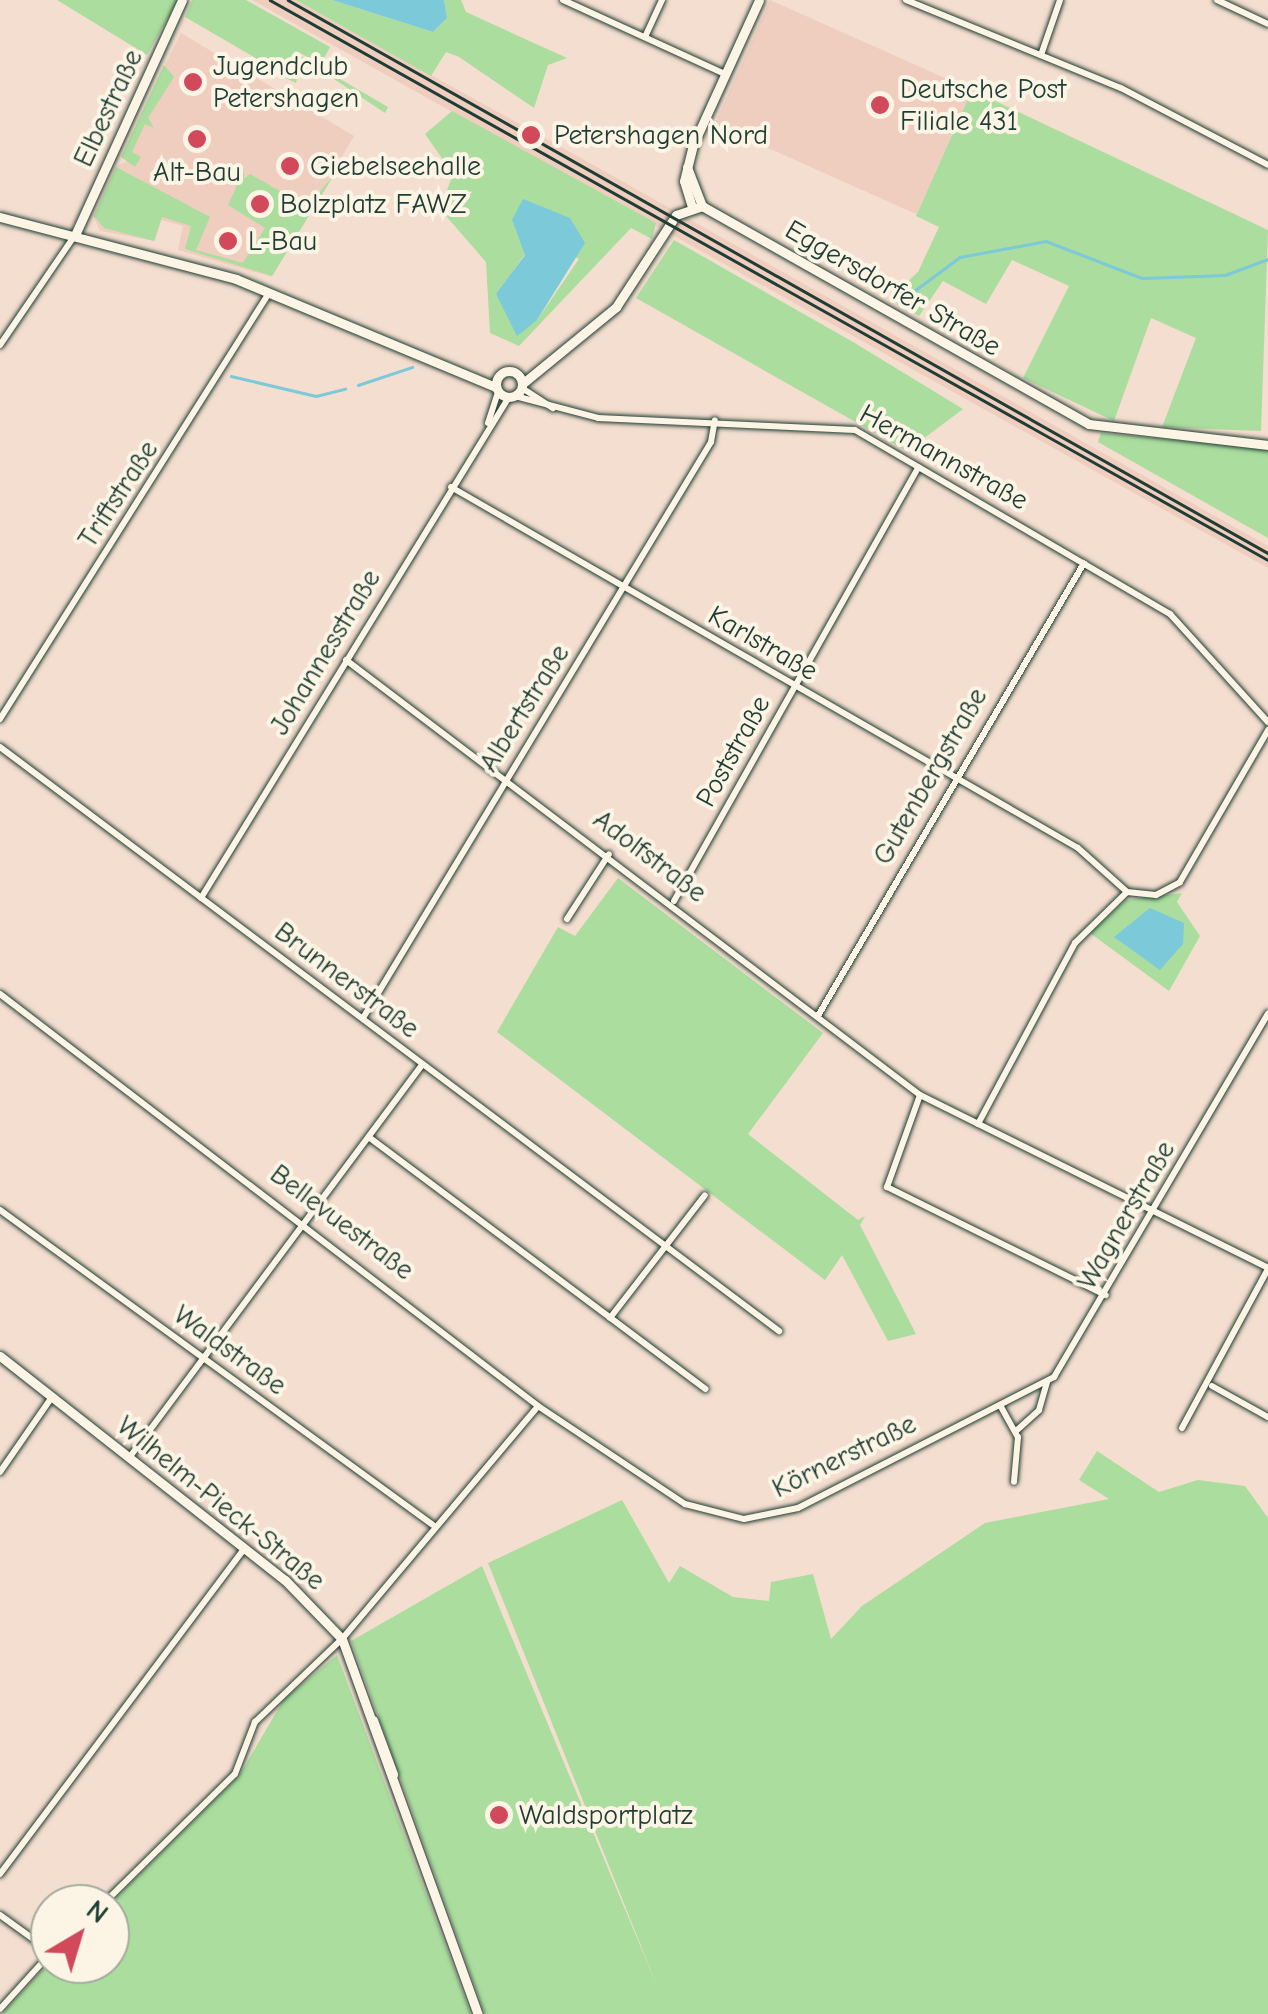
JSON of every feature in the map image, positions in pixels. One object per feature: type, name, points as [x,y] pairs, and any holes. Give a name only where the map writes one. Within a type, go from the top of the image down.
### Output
[{"type":"street","name":"Elbestraße","points":[[75,235],[182,0]]},
{"type":"street","points":[[564,0],[725,74]]},
{"type":"street","points":[[645,37],[662,0]]},
{"type":"street","points":[[0,217],[270,291],[497,390],[517,391],[618,305],[673,219],[697,207],[687,166],[760,0]]},
{"type":"street","points":[[906,0],[1041,55],[1268,165]]},
{"type":"street","points":[[1041,55],[1060,0]]},
{"type":"street","points":[[1217,0],[1268,24]]},
{"type":"street","name":"Eggersdorfer Straße","points":[[697,207],[1089,424],[1268,445]]},
{"type":"street","points":[[0,345],[75,235]]},
{"type":"street","name":"Triftstraße","points":[[0,719],[270,291]]},
{"type":"street","points":[[463,374],[518,374],[560,357]]},
{"type":"street","points":[[497,390],[500,374]]},
{"type":"street","points":[[517,391],[518,374]]},
{"type":"street","name":"Johannesstraße","points":[[487,428],[497,390]]},
{"type":"street","name":"Hermannstraße","points":[[517,391],[554,409],[836,423],[919,467],[1170,614],[1268,722]]},
{"type":"street","name":"Johannesstraße","points":[[201,898],[487,428],[517,391]]},
{"type":"street","name":"Albertstraße","points":[[364,1018],[712,442],[716,420]]},
{"type":"street","name":"Poststraße","points":[[674,901],[919,467]]},
{"type":"street","name":"Karlstraße","points":[[452,487],[955,782],[1100,862],[1126,892]]},
{"type":"street","name":"Gutenbergstraße","points":[[818,1014],[1084,562]]},
{"type":"street","name":"Adolfstraße","points":[[346,660],[674,901],[921,1095],[1268,1269]]},
{"type":"street","points":[[978,1124],[1055,971],[1126,892],[1156,894],[1180,882],[1268,730]]},
{"type":"street","name":"Brunnerstraße","points":[[0,747],[364,1018],[665,1252],[779,1331]]},
{"type":"street","points":[[567,919],[609,854]]},
{"type":"street","name":"Bellevuestraße","points":[[0,994],[305,1222],[538,1406],[654,1486]]},
{"type":"street","name":"Wagnerstraße","points":[[1016,1431],[1040,1410],[1047,1381],[1106,1295],[1268,1013]]},
{"type":"street","points":[[129,1458],[422,1066]]},
{"type":"street","points":[[921,1095],[887,1186],[1106,1295]]},
{"type":"street","points":[[370,1138],[704,1389]]},
{"type":"street","points":[[610,1318],[706,1195]]},
{"type":"street","name":"Waldstraße","points":[[0,1210],[433,1525]]},
{"type":"street","points":[[1182,1428],[1212,1386],[1268,1269]]},
{"type":"street","name":"Wilhelm-Pieck-Straße","points":[[0,1356],[244,1548],[342,1638],[478,2014]]},
{"type":"street","name":"Körnerstraße","points":[[654,1486],[714,1516],[780,1514],[1047,1381]]},
{"type":"street","points":[[1212,1386],[1268,1417]]},
{"type":"street","points":[[0,1472],[52,1397]]},
{"type":"street","points":[[1000,1405],[1016,1431],[1014,1482]]},
{"type":"street","points":[[123,1884],[235,1774],[255,1722],[342,1638],[433,1525],[538,1406]]},
{"type":"street","points":[[0,1874],[244,1548]]},
{"type":"street","points":[[0,1915],[30,1938]]},
{"type":"street","points":[[0,2009],[30,1975]]},
{"type":"shaded area","points":[[252,0],[296,0],[597,167],[1268,546],[1268,568]]},
{"type":"shaded area","points":[[770,0],[972,90],[917,214],[715,124]]},
{"type":"shaded area","points":[[181,33],[354,136],[272,277],[178,250],[183,226],[161,220],[155,241],[100,231],[93,216],[116,166],[128,161],[121,156]]},
{"type":"green space","points":[[57,0],[178,0],[147,55]]},
{"type":"green space","points":[[192,0],[246,0],[330,47],[321,64],[296,51],[278,71],[185,17]]},
{"type":"green space","points":[[296,0],[332,0],[433,32],[447,18],[444,0],[461,0],[466,12],[567,58],[548,65],[534,108],[459,57],[446,52],[431,76]]},
{"type":"green space","points":[[299,55],[388,107],[385,113],[316,67],[301,64],[296,83],[279,75]]},
{"type":"green space","points":[[164,65],[174,77],[148,118],[154,128],[145,124],[132,152],[141,157],[135,167],[121,157]]},
{"type":"green space","points":[[972,90],[1268,230],[1261,431],[1162,427],[1196,338],[1151,318],[1114,421],[1023,378],[1069,286],[1012,260],[986,304],[943,281],[919,316],[889,299],[918,272],[939,227],[916,216]]},
{"type":"green space","points":[[452,111],[656,223],[652,239],[631,228],[519,346],[490,333],[486,262],[440,209],[453,174],[425,134]],"holes":[[[512,220],[579,259],[537,320],[496,295],[525,254]]]},
{"type":"green space","points":[[116,167],[210,217],[196,250],[243,263],[265,228],[228,205],[244,170],[244,179],[250,174],[308,207],[337,170],[272,276],[185,249],[191,226],[162,217],[154,241],[104,228],[94,216]]},
{"type":"green space","points":[[674,240],[963,409],[907,451],[636,298]]},
{"type":"green space","points":[[1101,433],[1268,449],[1268,538],[1098,442]]},
{"type":"green space","points":[[618,878],[823,1033],[748,1134],[858,1220],[865,1216],[860,1225],[916,1334],[888,1341],[842,1255],[825,1280],[497,1032],[558,927],[575,936]]},
{"type":"green space","points":[[1182,893],[1177,902],[1200,936],[1169,991],[1090,933],[1126,900]]},
{"type":"green space","points":[[1097,1451],[1159,1492],[1198,1480],[1245,1486],[1268,1518],[1268,2014],[485,2014],[351,1641],[482,1566],[657,1986],[488,1563],[622,1500],[669,1583],[680,1566],[733,1597],[769,1601],[771,1582],[813,1574],[831,1639],[862,1606],[985,1523],[1109,1499],[1079,1480]]},
{"type":"green space","points":[[337,1655],[471,2014],[2,2014],[30,1984],[130,1984],[130,1884],[239,1776],[284,1699]]},
{"type":"water","points":[[332,0],[444,0],[447,18],[433,32]]},
{"type":"water","points":[[523,199],[570,218],[585,243],[537,320],[517,336],[496,294],[525,255],[512,220]]},
{"type":"water","points":[[1150,908],[1184,923],[1183,944],[1160,970],[1114,937]]},
{"type":"waterway","points":[[898,303],[960,257],[1046,241],[1142,278],[1225,275],[1268,259]]},
{"type":"waterway","points":[[358,385],[412,367]]},
{"type":"waterway","points":[[231,376],[316,396],[345,389]]},
{"type":"tram line","points":[[288,0],[1268,553]]},
{"type":"railway","points":[[270,0],[1268,560]]},
{"type":"place","name":"Jugendclub Petershagen","points":[[193,82]]},
{"type":"place","name":"Deutsche Post Filiale 431","points":[[880,105]]},
{"type":"place","name":"Petershagen Nord","points":[[531,135]]},
{"type":"place","name":"Alt-Bau","points":[[197,139]]},
{"type":"place","name":"Giebelseehalle","points":[[290,166]]},
{"type":"place","name":"Bolzplatz FAWZ","points":[[260,204]]},
{"type":"place","name":"L-Bau","points":[[228,241]]},
{"type":"place","name":"Waldsportplatz","points":[[499,1815]]}]
